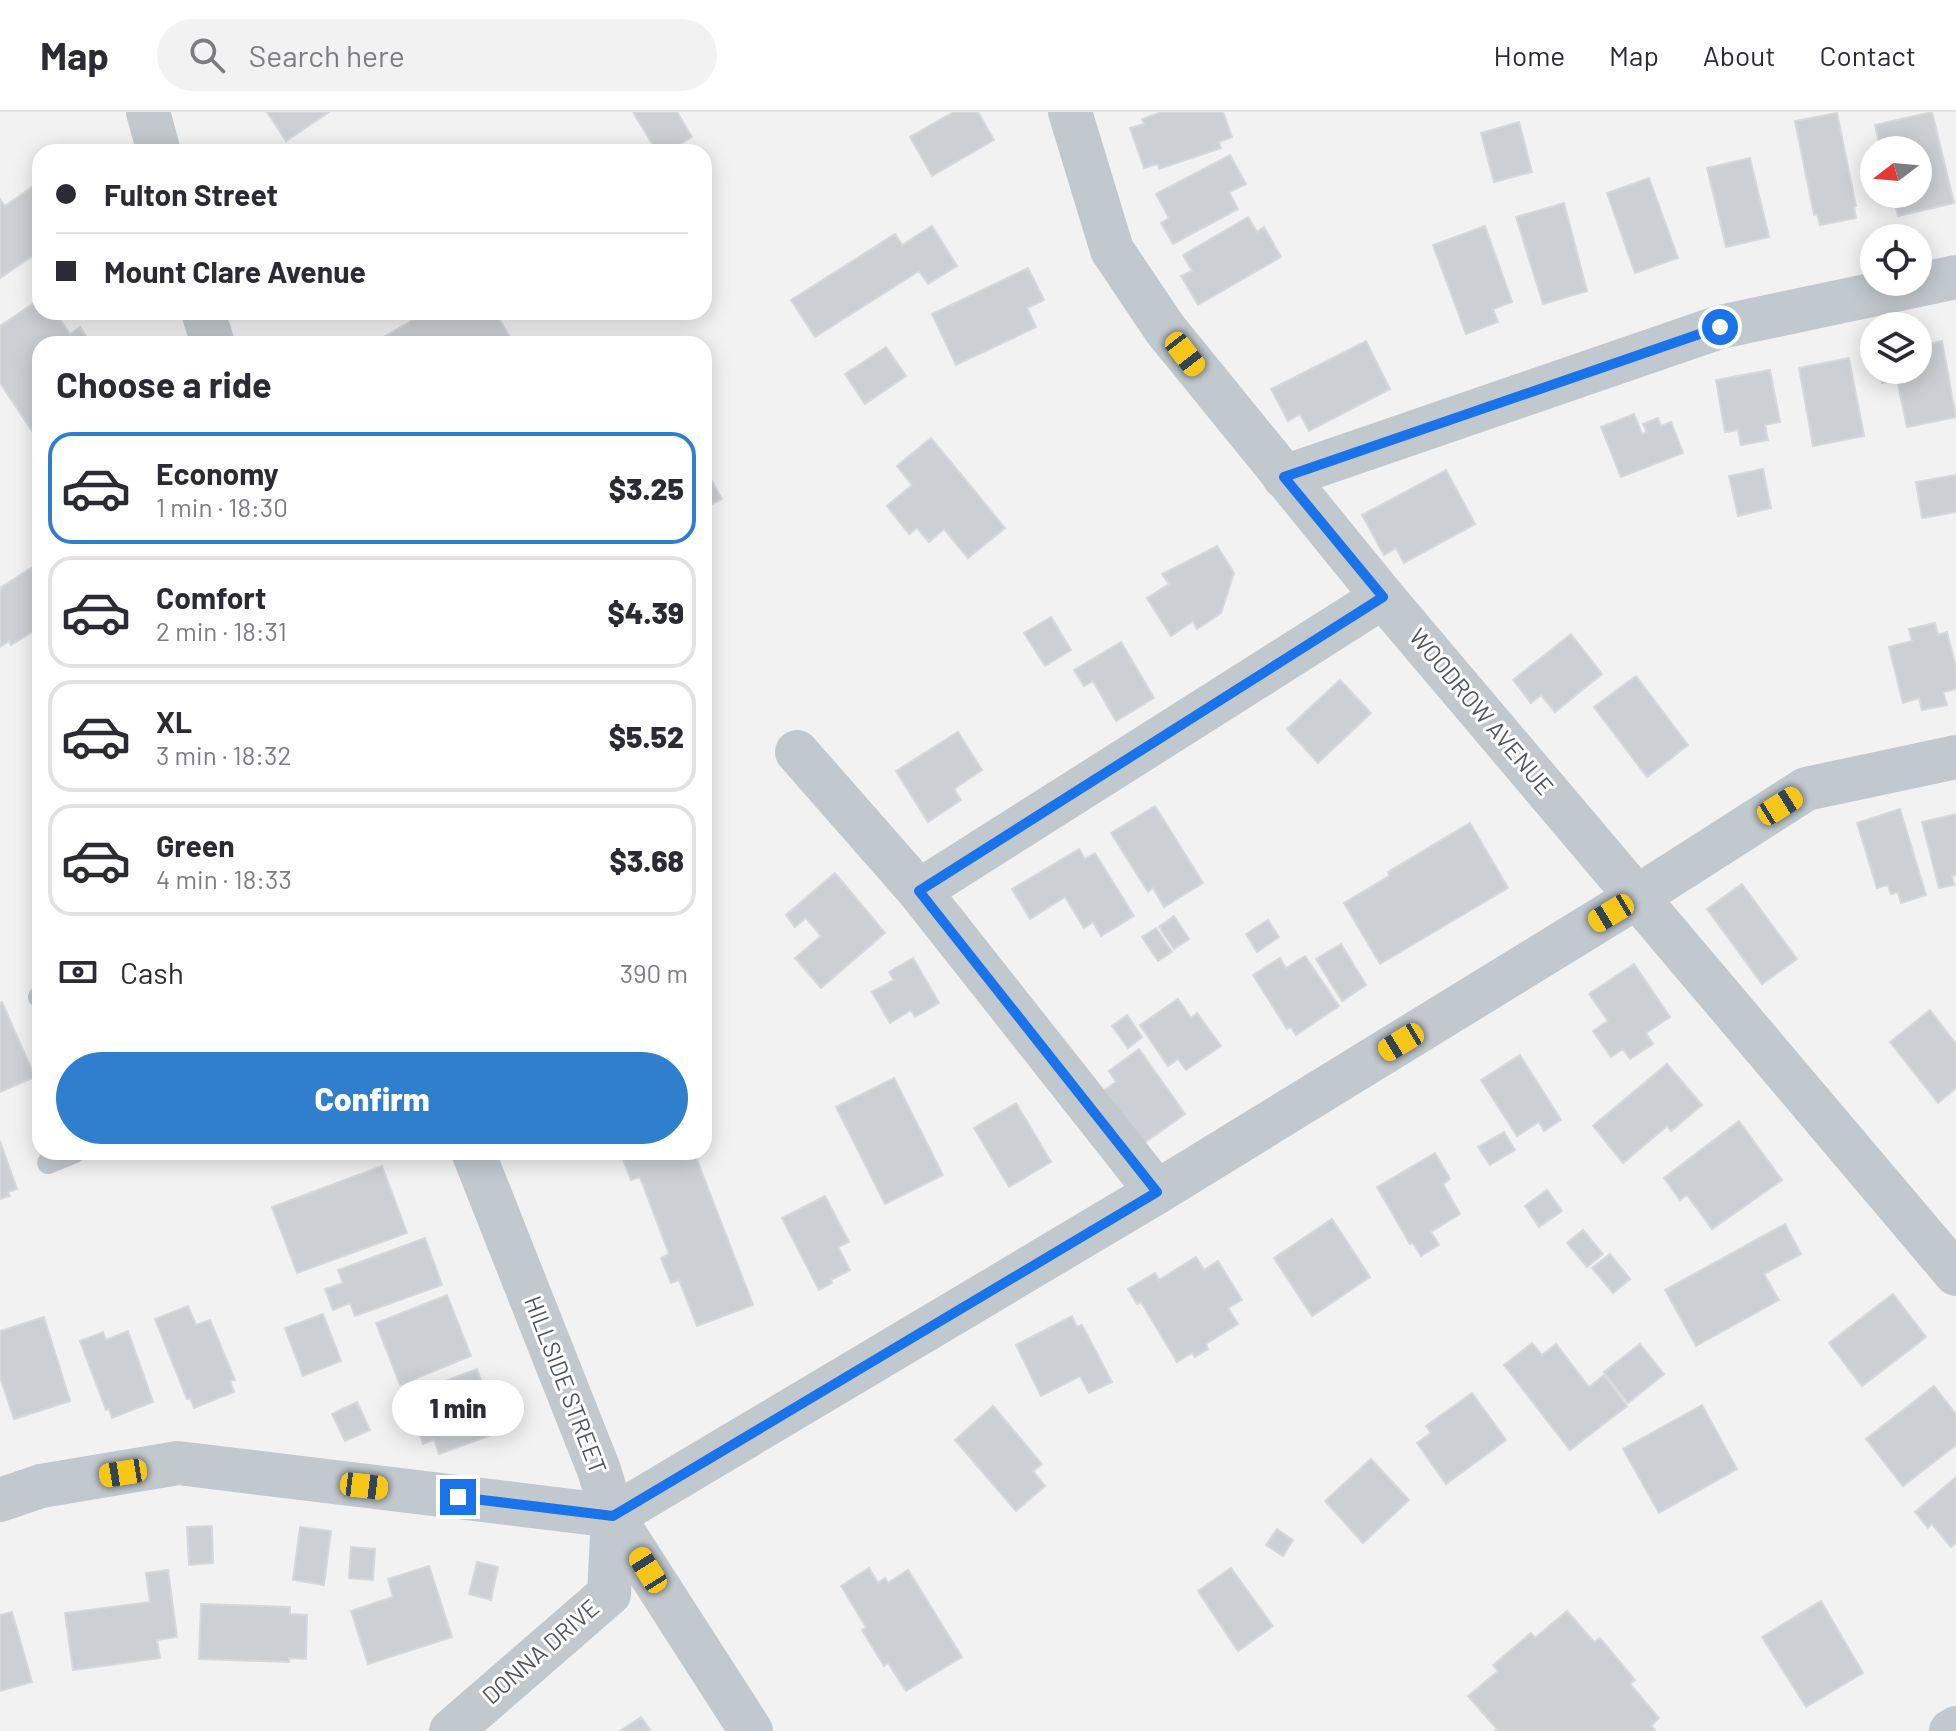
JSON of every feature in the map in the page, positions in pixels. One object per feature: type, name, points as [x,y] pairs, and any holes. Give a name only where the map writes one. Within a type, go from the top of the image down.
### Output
[{"type":"street","points":[[148,112],[157,144]]},
{"type":"street","name":"WOODROW AVENUE","points":[[1070,112],[1112,250],[1165,329],[1383,597],[1956,1274]]},
{"type":"street","points":[[1284,477],[1720,327],[1956,277]]},
{"type":"street","points":[[919,891],[1383,597]]},
{"type":"street","points":[[797,752],[919,891],[1157,1192]]},
{"type":"street","points":[[0,1500],[41,1486],[178,1463],[613,1516],[1157,1192],[1637,897],[1806,789],[1956,757]]},
{"type":"street","name":"HILLSIDE STREET","points":[[476,1160],[599,1470],[613,1516],[751,1731]]},
{"type":"street","name":"DONNA DRIVE","points":[[451,1731],[609,1594],[613,1516]]},
{"type":"street","points":[[1951,1731],[1956,1728]]},
{"type":"lane","points":[[48,1163],[55,1160]]},
{"type":"building","points":[[267,112],[329,112],[286,141]]},
{"type":"building","points":[[633,112],[677,112],[692,137],[680,144],[652,144]]},
{"type":"building","points":[[954,112],[978,112],[994,140],[932,176],[910,137]]},
{"type":"building","points":[[1162,112],[1223,112],[1232,137],[1219,142],[1221,148],[1159,169],[1158,164],[1144,168],[1130,128],[1144,124],[1142,119]]},
{"type":"building","points":[[1932,112],[1954,203],[1898,216],[1896,208],[1932,208],[1932,136],[1878,136],[1875,125]]},
{"type":"building","points":[[1837,113],[1856,218],[1820,225],[1817,214],[1814,215],[1795,121]]},
{"type":"building","points":[[1519,122],[1532,172],[1494,182],[1481,133]]},
{"type":"building","points":[[1230,155],[1246,184],[1229,192],[1238,209],[1173,244],[1161,223],[1169,218],[1156,194]]},
{"type":"building","points":[[1750,158],[1769,237],[1726,247],[1707,168]]},
{"type":"building","points":[[1649,178],[1678,258],[1635,273],[1607,193]]},
{"type":"building","points":[[32,187],[32,256],[0,278],[0,199],[5,206]]},
{"type":"building","points":[[1564,203],[1587,291],[1543,304],[1516,217]]},
{"type":"building","points":[[1248,217],[1257,232],[1264,227],[1281,257],[1198,305],[1181,276],[1192,271],[1183,255]]},
{"type":"building","points":[[932,226],[957,266],[928,284],[919,271],[815,337],[791,300],[895,234],[902,245]]},
{"type":"building","points":[[1485,226],[1512,302],[1493,309],[1498,322],[1466,334],[1433,245]]},
{"type":"building","points":[[1028,268],[1044,300],[1027,308],[1036,327],[956,365],[932,314]]},
{"type":"building","points":[[32,304],[32,320],[60,320],[70,334],[80,327],[86,336],[32,336],[32,431],[0,383],[0,326]]},
{"type":"building","points":[[412,320],[500,320],[509,336],[386,336]]},
{"type":"building","points":[[1366,341],[1390,389],[1309,431],[1300,414],[1288,421],[1271,389]]},
{"type":"building","points":[[1942,341],[1956,417],[1907,427],[1898,384],[1932,384],[1932,343]]},
{"type":"building","points":[[886,347],[906,376],[865,404],[845,374]]},
{"type":"building","points":[[1849,358],[1864,436],[1813,446],[1799,368]]},
{"type":"building","points":[[1770,370],[1780,422],[1765,425],[1768,440],[1741,445],[1738,430],[1725,432],[1716,380]]},
{"type":"building","points":[[1634,414],[1642,434],[1647,432],[1643,424],[1658,418],[1661,426],[1671,422],[1683,453],[1621,477],[1601,427]]},
{"type":"building","points":[[931,438],[1005,528],[968,558],[944,529],[929,542],[917,528],[909,534],[887,506],[912,485],[897,466]]},
{"type":"building","points":[[1763,469],[1771,508],[1738,516],[1729,476]]},
{"type":"building","points":[[1446,470],[1475,524],[1404,563],[1396,548],[1384,555],[1362,515]]},
{"type":"building","points":[[1956,475],[1956,512],[1922,518],[1916,482]]},
{"type":"building","points":[[712,481],[722,499],[712,504]]},
{"type":"building","points":[[1217,546],[1234,573],[1221,613],[1197,629],[1193,621],[1171,636],[1147,598],[1169,584],[1162,574]]},
{"type":"building","points":[[32,567],[32,632],[11,645],[9,641],[0,647],[0,588]]},
{"type":"building","points":[[1051,617],[1071,650],[1045,666],[1024,633]]},
{"type":"building","points":[[1935,623],[1938,635],[1947,632],[1956,667],[1956,689],[1943,692],[1947,705],[1922,710],[1919,698],[1903,703],[1889,647],[1912,641],[1909,629]]},
{"type":"building","points":[[1571,634],[1602,674],[1555,712],[1541,695],[1531,703],[1513,680]]},
{"type":"building","points":[[1121,642],[1154,698],[1116,721],[1093,681],[1084,686],[1074,670]]},
{"type":"building","points":[[1636,676],[1688,745],[1647,777],[1594,707]]},
{"type":"building","points":[[1340,680],[1371,713],[1318,763],[1287,729]]},
{"type":"building","points":[[958,732],[982,770],[954,789],[961,800],[928,822],[896,771]]},
{"type":"building","points":[[1155,806],[1203,883],[1164,907],[1153,888],[1148,892],[1111,833]]},
{"type":"building","points":[[1900,809],[1926,895],[1901,903],[1898,892],[1891,894],[1888,885],[1877,888],[1857,823]]},
{"type":"building","points":[[1956,814],[1954,885],[1939,888],[1922,822]]},
{"type":"building","points":[[1470,823],[1508,888],[1380,964],[1344,903],[1389,876],[1388,872]]},
{"type":"building","points":[[1079,849],[1085,859],[1095,853],[1134,916],[1101,936],[1093,922],[1084,928],[1065,897],[1030,919],[1012,889]]},
{"type":"building","points":[[835,873],[885,933],[821,988],[795,958],[821,936],[806,918],[795,927],[786,915]]},
{"type":"building","points":[[1742,884],[1797,959],[1762,984],[1707,909]]},
{"type":"building","points":[[1174,916],[1189,939],[1174,949],[1159,927]]},
{"type":"building","points":[[1268,920],[1279,937],[1257,952],[1246,934]]},
{"type":"building","points":[[1156,928],[1172,952],[1158,961],[1142,937]]},
{"type":"building","points":[[1341,944],[1366,985],[1342,1001],[1316,959]]},
{"type":"building","points":[[1305,956],[1339,1006],[1296,1035],[1291,1027],[1287,1029],[1253,975],[1280,958],[1286,968]]},
{"type":"building","points":[[913,958],[939,1003],[915,1017],[911,1010],[890,1023],[872,992],[894,980],[889,972]]},
{"type":"building","points":[[1634,964],[1670,1017],[1646,1033],[1653,1044],[1630,1059],[1623,1049],[1611,1057],[1593,1031],[1608,1021],[1589,994]]},
{"type":"building","points":[[1178,999],[1191,1018],[1197,1013],[1221,1046],[1186,1070],[1178,1059],[1168,1066],[1140,1025]]},
{"type":"building","points":[[0,1003],[32,1070],[32,1078],[0,1092]]},
{"type":"building","points":[[1930,1010],[1956,1044],[1956,1088],[1938,1103],[1890,1042]]},
{"type":"building","points":[[1127,1015],[1142,1037],[1128,1048],[1112,1026]]},
{"type":"building","points":[[1139,1049],[1185,1114],[1137,1148],[1099,1094],[1116,1082],[1109,1071]]},
{"type":"building","points":[[1520,1055],[1561,1120],[1544,1131],[1539,1122],[1517,1136],[1481,1080]]},
{"type":"building","points":[[1667,1064],[1702,1105],[1671,1131],[1667,1126],[1623,1163],[1593,1126]]},
{"type":"building","points":[[894,1078],[943,1175],[885,1204],[836,1107]]},
{"type":"building","points":[[1016,1103],[1051,1162],[1009,1187],[974,1128]]},
{"type":"building","points":[[1739,1121],[1782,1180],[1712,1229],[1687,1195],[1680,1200],[1664,1178]]},
{"type":"building","points":[[1504,1132],[1515,1150],[1490,1165],[1478,1147]]},
{"type":"building","points":[[0,1141],[17,1189],[8,1192],[10,1196],[0,1199]]},
{"type":"building","points":[[1435,1153],[1450,1179],[1443,1184],[1460,1214],[1431,1232],[1439,1245],[1421,1256],[1413,1243],[1410,1244],[1377,1187]]},
{"type":"building","points":[[623,1160],[697,1160],[753,1305],[697,1326],[679,1280],[671,1283],[661,1258],[669,1254],[640,1177],[631,1180]]},
{"type":"building","points":[[382,1166],[407,1233],[297,1273],[272,1207]]},
{"type":"building","points":[[1547,1190],[1562,1211],[1539,1227],[1525,1206]]},
{"type":"building","points":[[825,1196],[849,1242],[838,1247],[850,1270],[819,1290],[782,1218]]},
{"type":"building","points":[[1332,1219],[1370,1277],[1312,1316],[1274,1258]]},
{"type":"building","points":[[1785,1224],[1801,1254],[1764,1274],[1779,1300],[1696,1346],[1665,1290]]},
{"type":"building","points":[[1583,1230],[1603,1254],[1587,1267],[1567,1243]]},
{"type":"building","points":[[425,1238],[442,1285],[355,1316],[350,1303],[333,1310],[325,1289],[343,1283],[338,1270]]},
{"type":"building","points":[[1610,1254],[1630,1279],[1613,1293],[1592,1268]]},
{"type":"building","points":[[1196,1257],[1204,1270],[1218,1261],[1242,1300],[1228,1308],[1238,1324],[1206,1344],[1208,1349],[1195,1357],[1192,1353],[1177,1362],[1141,1302],[1137,1304],[1128,1289],[1155,1273],[1159,1280]]},
{"type":"building","points":[[1893,1294],[1926,1337],[1862,1386],[1829,1343]]},
{"type":"building","points":[[447,1295],[471,1356],[400,1385],[376,1323]]},
{"type":"building","points":[[188,1306],[196,1325],[210,1320],[235,1380],[230,1381],[234,1392],[194,1408],[190,1398],[187,1399],[155,1319]]},
{"type":"building","points":[[323,1314],[341,1361],[303,1376],[285,1328]]},
{"type":"building","points":[[1072,1316],[1077,1327],[1082,1325],[1112,1382],[1089,1393],[1080,1376],[1041,1396],[1016,1345]]},
{"type":"building","points":[[44,1317],[70,1401],[14,1419],[0,1377],[0,1331]]},
{"type":"building","points":[[128,1331],[153,1402],[112,1418],[109,1409],[106,1410],[80,1341],[103,1332],[106,1340]]},
{"type":"building","points":[[1532,1343],[1542,1355],[1556,1344],[1589,1387],[1604,1375],[1627,1406],[1570,1450],[1504,1365]]},
{"type":"building","points":[[1640,1344],[1664,1374],[1628,1403],[1604,1372]]},
{"type":"building","points":[[477,1369],[500,1432],[439,1454],[434,1440],[423,1444],[407,1401],[418,1397],[416,1392]]},
{"type":"building","points":[[1934,1386],[1956,1414],[1956,1445],[1903,1486],[1866,1439]]},
{"type":"building","points":[[1472,1393],[1506,1440],[1446,1484],[1417,1443],[1431,1433],[1426,1426]]},
{"type":"building","points":[[357,1402],[370,1430],[345,1441],[332,1414]]},
{"type":"building","points":[[1702,1405],[1737,1469],[1659,1513],[1623,1449]]},
{"type":"building","points":[[993,1406],[1042,1464],[1033,1471],[1045,1486],[1016,1511],[955,1440]]},
{"type":"building","points":[[1371,1459],[1409,1500],[1363,1543],[1325,1501]]},
{"type":"building","points":[[1956,1477],[1956,1543],[1951,1547],[1932,1524],[1928,1528],[1915,1512]]},
{"type":"building","points":[[212,1526],[213,1563],[189,1565],[187,1527]]},
{"type":"building","points":[[300,1527],[331,1531],[324,1585],[293,1580]]},
{"type":"building","points":[[1277,1529],[1293,1540],[1283,1556],[1266,1545]]},
{"type":"building","points":[[351,1547],[375,1549],[373,1580],[349,1578]]},
{"type":"building","points":[[477,1562],[498,1567],[491,1600],[469,1594]]},
{"type":"building","points":[[429,1566],[452,1637],[368,1664],[351,1611],[393,1597],[388,1579]]},
{"type":"building","points":[[869,1568],[878,1583],[885,1578],[888,1583],[908,1570],[962,1657],[906,1691],[888,1663],[884,1666],[862,1630],[866,1627],[841,1586]]},
{"type":"building","points":[[1231,1568],[1273,1626],[1238,1651],[1198,1591]]},
{"type":"building","points":[[168,1570],[177,1637],[157,1640],[160,1658],[73,1670],[65,1613],[150,1602],[146,1573]]},
{"type":"building","points":[[1821,1601],[1863,1673],[1806,1707],[1762,1637]]},
{"type":"building","points":[[201,1604],[290,1607],[290,1614],[307,1615],[306,1659],[289,1658],[289,1662],[199,1659]]},
{"type":"building","points":[[1567,1611],[1594,1642],[1600,1638],[1635,1680],[1630,1684],[1659,1718],[1651,1726],[1656,1731],[1495,1731],[1497,1729],[1468,1696],[1498,1671],[1493,1665],[1531,1633],[1535,1638]]},
{"type":"building","points":[[12,1612],[32,1682],[0,1691],[0,1615]]},
{"type":"building","points":[[641,1717],[651,1731],[620,1731]]},
{"type":"route","points":[[458,1497],[613,1516],[1157,1192],[919,891],[1383,597],[1284,477],[1720,327]]}]
